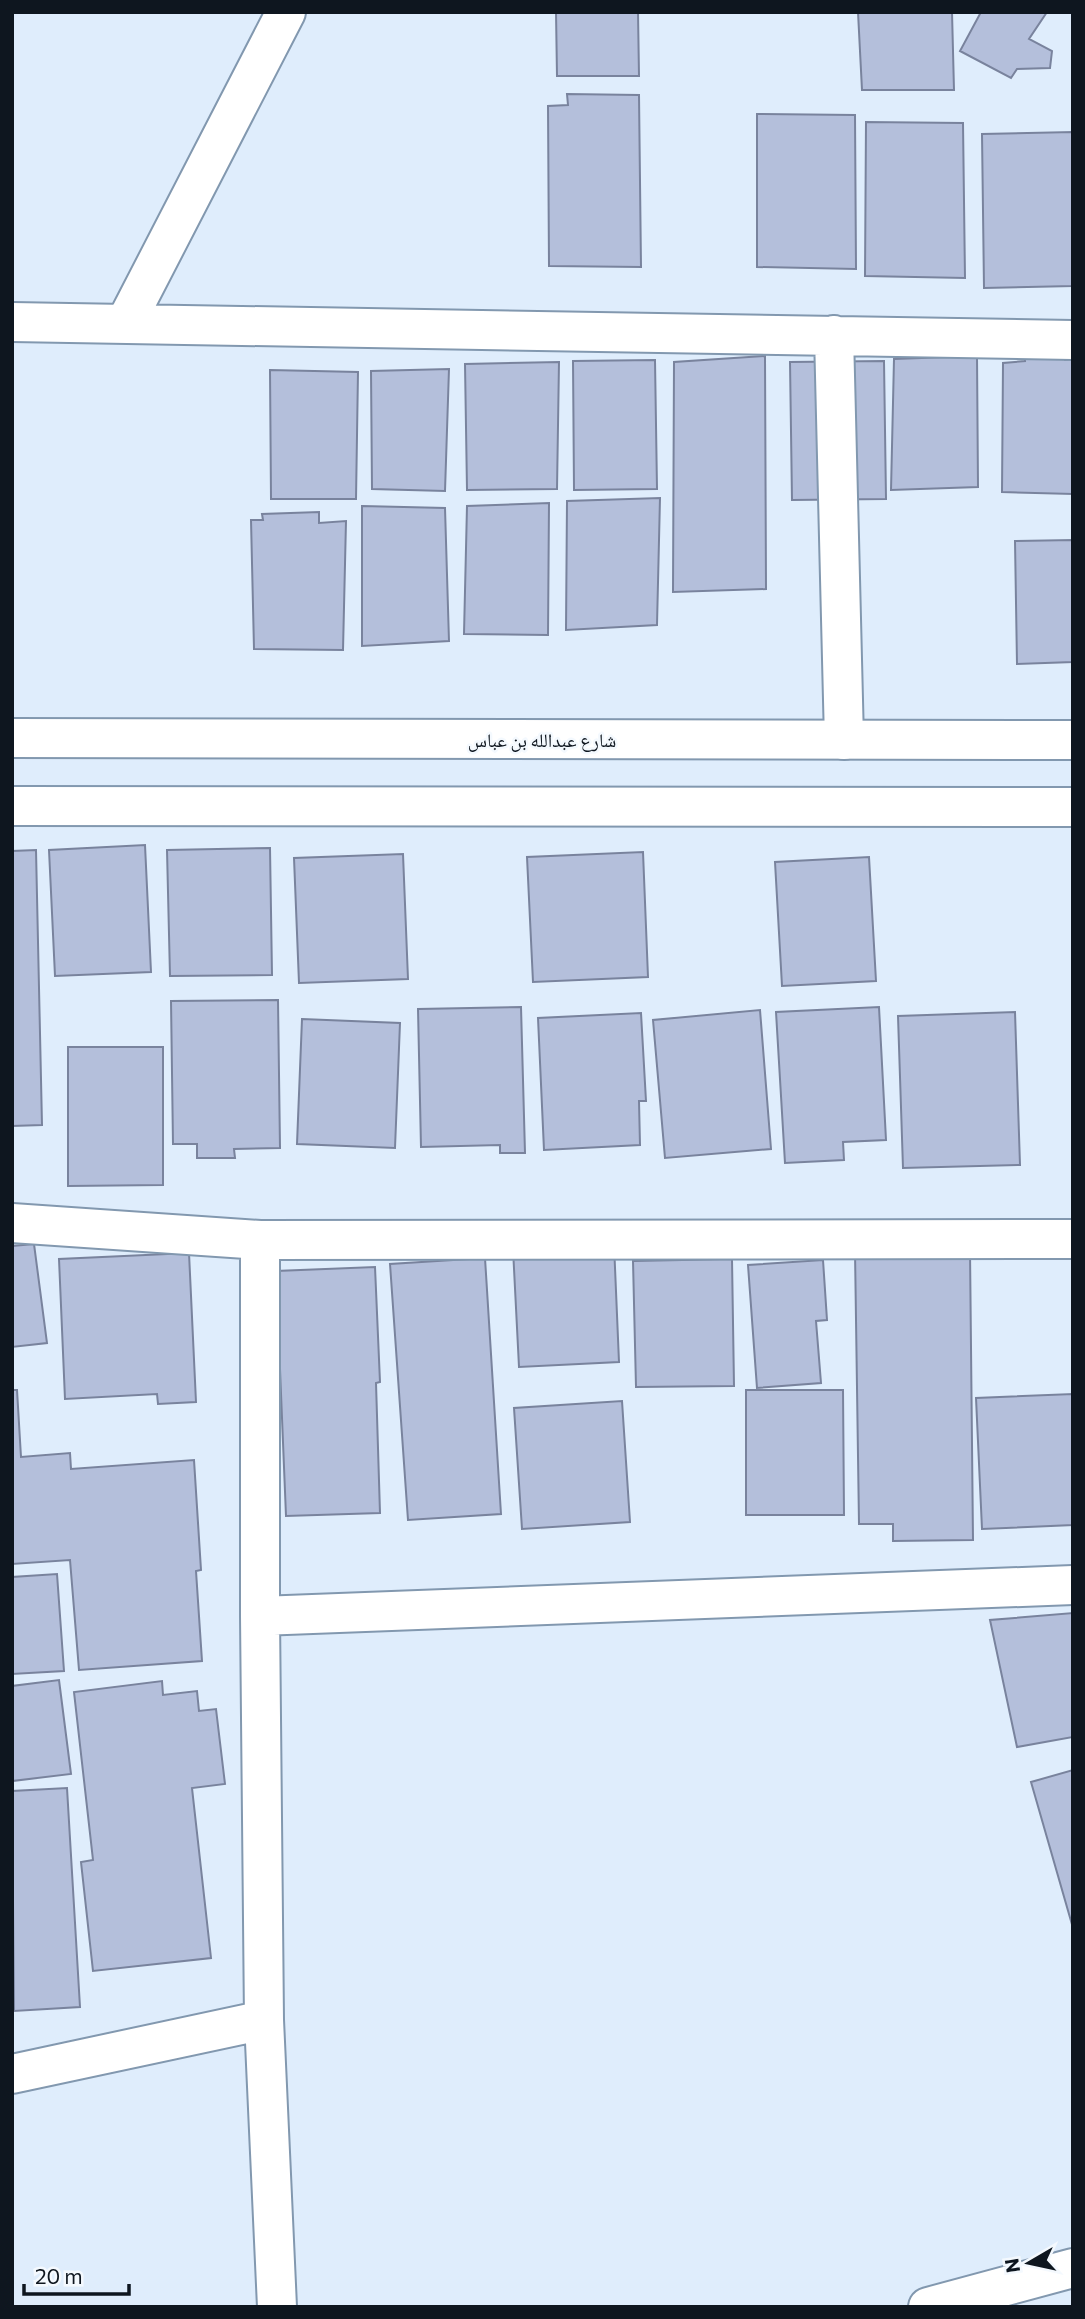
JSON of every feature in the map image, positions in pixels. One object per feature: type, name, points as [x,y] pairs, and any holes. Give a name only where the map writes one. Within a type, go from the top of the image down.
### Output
[{"type":"street","points":[[126,322],[286,12]]},
{"type":"street","points":[[12,322],[1073,340]]},
{"type":"street","points":[[834,335],[844,740]]},
{"type":"street","name":"شارع عبدالله بن عباس","points":[[12,738],[1073,740]]},
{"type":"street","points":[[12,806],[1073,807]]},
{"type":"street","points":[[12,1223],[260,1240],[1073,1239]]},
{"type":"street","points":[[260,1240],[264,2020],[277,2307]]},
{"type":"street","points":[[260,1616],[1073,1585]]},
{"type":"street","points":[[12,2074],[264,2020]]},
{"type":"street","points":[[928,2307],[1003,2297],[1069,2280]]},
{"type":"building","points":[[556,12],[638,12],[639,76],[557,76]]},
{"type":"building","points":[[858,12],[952,12],[954,90],[862,90]]},
{"type":"building","points":[[981,12],[1047,12],[1029,39],[1052,51],[1050,68],[1017,69],[1011,78],[960,51]]},
{"type":"building","points":[[567,94],[639,95],[641,267],[549,266],[548,106],[568,105]]},
{"type":"building","points":[[757,114],[855,115],[856,269],[757,267]]},
{"type":"building","points":[[866,122],[963,123],[965,278],[865,276]]},
{"type":"building","points":[[1073,132],[1073,286],[984,288],[982,134]]},
{"type":"building","points":[[1063,351],[1065,360],[1073,359],[1073,494],[1002,492],[1003,363],[1025,361],[1024,353]]},
{"type":"building","points":[[765,356],[766,589],[673,592],[674,362]]},
{"type":"building","points":[[977,356],[978,487],[891,490],[894,359]]},
{"type":"building","points":[[655,360],[657,489],[574,490],[573,361]]},
{"type":"building","points":[[884,361],[886,499],[792,500],[790,362]]},
{"type":"building","points":[[559,362],[557,489],[467,490],[465,364]]},
{"type":"building","points":[[449,369],[445,491],[372,489],[371,371]]},
{"type":"building","points":[[270,370],[358,372],[356,499],[271,499]]},
{"type":"building","points":[[660,498],[657,625],[566,630],[567,501]]},
{"type":"building","points":[[549,503],[548,635],[464,634],[467,506]]},
{"type":"building","points":[[362,506],[445,508],[449,641],[362,646]]},
{"type":"building","points":[[319,512],[319,523],[346,521],[343,650],[254,649],[251,520],[263,520],[262,514]]},
{"type":"building","points":[[1073,540],[1073,662],[1017,664],[1015,541]]},
{"type":"building","points":[[145,845],[151,972],[55,976],[49,850]]},
{"type":"building","points":[[270,848],[272,975],[170,976],[167,850]]},
{"type":"building","points":[[36,850],[42,1125],[12,1126],[12,851]]},
{"type":"building","points":[[643,852],[648,977],[533,982],[527,857]]},
{"type":"building","points":[[403,854],[408,979],[299,983],[294,858]]},
{"type":"building","points":[[869,857],[876,981],[782,986],[775,862]]},
{"type":"building","points":[[278,1000],[280,1148],[234,1149],[235,1158],[197,1158],[197,1144],[173,1144],[171,1001]]},
{"type":"building","points":[[521,1007],[525,1153],[500,1153],[500,1145],[421,1147],[418,1009]]},
{"type":"building","points":[[879,1007],[886,1140],[843,1142],[844,1160],[785,1163],[776,1012]]},
{"type":"building","points":[[760,1010],[771,1149],[665,1158],[653,1020]]},
{"type":"building","points":[[1015,1012],[1020,1165],[903,1168],[898,1016]]},
{"type":"building","points":[[641,1013],[646,1101],[639,1101],[640,1145],[544,1150],[538,1018]]},
{"type":"building","points":[[302,1019],[400,1023],[395,1148],[297,1144]]},
{"type":"building","points":[[68,1047],[163,1047],[163,1185],[68,1186]]},
{"type":"building","points":[[34,1244],[47,1343],[12,1347],[12,1246]]},
{"type":"building","points":[[614,1244],[619,1362],[519,1367],[513,1249]]},
{"type":"building","points":[[970,1250],[973,1540],[893,1541],[893,1524],[859,1524],[855,1251]]},
{"type":"building","points":[[189,1253],[196,1402],[158,1404],[157,1394],[65,1399],[59,1259]]},
{"type":"building","points":[[485,1258],[501,1514],[408,1520],[390,1264]]},
{"type":"building","points":[[732,1259],[734,1386],[636,1387],[633,1261]]},
{"type":"building","points":[[823,1260],[827,1320],[816,1321],[821,1383],[757,1388],[748,1265]]},
{"type":"building","points":[[375,1267],[380,1382],[376,1383],[380,1513],[286,1516],[276,1271]]},
{"type":"building","points":[[12,1390],[17,1390],[21,1457],[70,1453],[71,1469],[194,1460],[201,1570],[196,1571],[202,1661],[79,1670],[70,1560],[12,1564]]},
{"type":"building","points":[[746,1390],[843,1390],[844,1515],[746,1515]]},
{"type":"building","points":[[1073,1394],[1073,1525],[982,1529],[976,1398]]},
{"type":"building","points":[[622,1401],[630,1522],[522,1529],[514,1408]]},
{"type":"building","points":[[57,1574],[64,1671],[12,1674],[12,1577]]},
{"type":"building","points":[[1073,1613],[1073,1737],[1017,1747],[990,1620]]},
{"type":"building","points":[[59,1680],[71,1774],[12,1781],[12,1686]]},
{"type":"building","points":[[162,1681],[163,1695],[197,1691],[199,1711],[216,1709],[225,1784],[192,1788],[211,1958],[93,1971],[81,1862],[93,1860],[74,1692]]},
{"type":"building","points":[[1073,1770],[1073,1928],[1031,1782]]},
{"type":"building","points":[[67,1788],[80,2007],[14,2011],[12,1791]]}]
